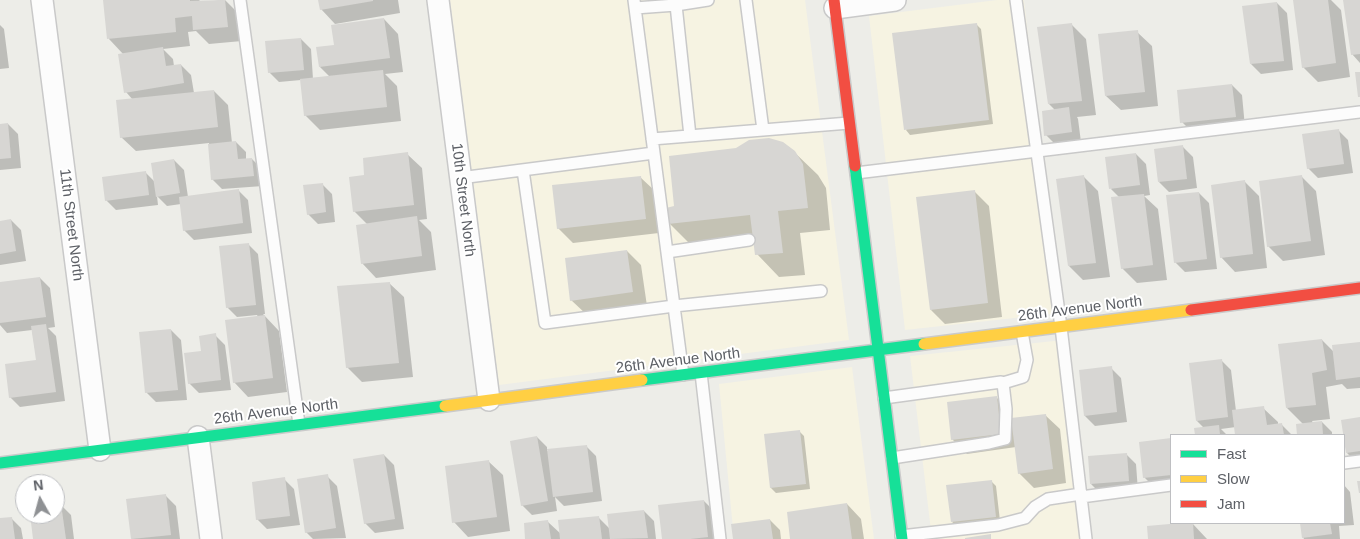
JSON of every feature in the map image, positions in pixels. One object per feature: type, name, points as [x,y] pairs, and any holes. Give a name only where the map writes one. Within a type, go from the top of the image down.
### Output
[{"type":"street","name":"11th Street North","points":[[42,0],[100,450]]},
{"type":"street","name":"10th Street North","points":[[438,0],[489,400]]},
{"type":"street","points":[[895,0],[835,4],[901,538]]},
{"type":"street","name":"26th Avenue North","points":[[0,463],[1360,288]]},
{"type":"street","points":[[198,438],[211,539]]},
{"type":"lane","points":[[240,0],[299,424]]},
{"type":"lane","points":[[683,375],[634,4],[676,5],[708,0]]},
{"type":"lane","points":[[746,0],[763,130]]},
{"type":"lane","points":[[1016,0],[1061,327],[1086,539]]},
{"type":"lane","points":[[676,5],[690,136]]},
{"type":"lane","points":[[856,173],[1360,112]]},
{"type":"lane","points":[[652,139],[849,123]]},
{"type":"lane","points":[[460,178],[654,153]]},
{"type":"lane","points":[[523,170],[545,323],[674,306],[822,291]]},
{"type":"lane","points":[[666,252],[748,240]]},
{"type":"lane","points":[[884,398],[1001,382],[1003,384],[1023,376],[1027,360],[1022,332]]},
{"type":"lane","points":[[701,373],[720,539]]},
{"type":"lane","points":[[891,458],[1005,439],[1006,409],[1003,384]]},
{"type":"lane","points":[[1345,463],[1360,461]]},
{"type":"lane","points":[[901,538],[998,525],[1025,518],[1035,507],[1048,499],[1170,485]]},
{"type":"shaded area","points":[[450,0],[805,0],[849,340],[499,385]]},
{"type":"shaded area","points":[[997,0],[1024,0],[1060,313],[905,330],[869,16]]},
{"type":"shaded area","points":[[1064,340],[1087,539],[932,539],[910,356]]},
{"type":"shaded area","points":[[852,367],[874,539],[734,539],[719,384]]},
{"type":"building","points":[[103,0],[225,0],[228,27],[193,30],[192,16],[175,18],[176,32],[107,39]]},
{"type":"building","points":[[318,0],[373,0],[373,1],[320,10]]},
{"type":"building","points":[[1293,0],[1328,0],[1336,63],[1302,68]]},
{"type":"building","points":[[1343,0],[1360,0],[1360,54],[1351,55]]},
{"type":"building","points":[[1277,2],[1284,61],[1250,64],[1242,6]]},
{"type":"building","points":[[384,18],[390,58],[319,67],[316,47],[334,45],[331,25]]},
{"type":"building","points":[[977,23],[989,120],[904,130],[892,33]]},
{"type":"building","points":[[1072,23],[1082,101],[1048,104],[1037,27]]},
{"type":"building","points":[[1138,30],[1145,92],[1105,96],[1098,34]]},
{"type":"building","points":[[301,38],[304,70],[268,73],[265,41]]},
{"type":"building","points":[[163,47],[166,66],[181,64],[184,83],[124,93],[118,54]]},
{"type":"building","points":[[383,70],[387,107],[304,116],[300,79]]},
{"type":"building","points":[[1355,72],[1360,72],[1360,97],[1358,97]]},
{"type":"building","points":[[1232,84],[1236,117],[1180,123],[1177,90]]},
{"type":"building","points":[[214,90],[218,127],[120,138],[116,100]]},
{"type":"building","points":[[1069,107],[1072,132],[1044,136],[1042,111]]},
{"type":"building","points":[[8,123],[11,158],[0,159],[0,124]]},
{"type":"building","points":[[1339,129],[1344,164],[1307,169],[1302,134]]},
{"type":"building","points":[[769,138],[783,142],[795,151],[803,164],[808,208],[778,211],[783,253],[755,255],[750,215],[668,224],[666,208],[674,206],[669,156],[736,148],[749,140]]},
{"type":"building","points":[[236,141],[238,159],[252,158],[254,176],[211,180],[208,144]]},
{"type":"building","points":[[1183,145],[1187,179],[1158,182],[1154,149]]},
{"type":"building","points":[[408,152],[414,205],[353,212],[349,177],[364,175],[363,158]]},
{"type":"building","points":[[1136,153],[1140,185],[1109,189],[1105,157]]},
{"type":"building","points":[[174,159],[180,193],[156,197],[151,163]]},
{"type":"building","points":[[146,171],[149,195],[105,201],[102,177]]},
{"type":"building","points":[[1084,175],[1096,263],[1068,266],[1056,179]]},
{"type":"building","points":[[1302,175],[1311,241],[1267,247],[1259,181]]},
{"type":"building","points":[[641,176],[646,219],[557,229],[552,185]]},
{"type":"building","points":[[1245,180],[1253,254],[1220,258],[1211,185]]},
{"type":"building","points":[[323,183],[326,212],[307,215],[303,185]]},
{"type":"building","points":[[239,189],[243,223],[183,231],[179,197]]},
{"type":"building","points":[[975,190],[988,303],[930,310],[916,197]]},
{"type":"building","points":[[1199,192],[1207,259],[1174,263],[1166,195]]},
{"type":"building","points":[[1144,194],[1153,265],[1121,269],[1111,197]]},
{"type":"building","points":[[417,216],[422,256],[361,264],[356,225]]},
{"type":"building","points":[[11,219],[16,251],[0,254],[0,221]]},
{"type":"building","points":[[249,243],[256,305],[226,308],[219,246]]},
{"type":"building","points":[[627,250],[633,292],[570,301],[565,258]]},
{"type":"building","points":[[40,277],[46,317],[0,323],[0,282]]},
{"type":"building","points":[[390,282],[399,363],[346,368],[337,286]]},
{"type":"building","points":[[265,315],[273,378],[233,383],[225,320]]},
{"type":"building","points":[[46,324],[56,392],[9,398],[5,364],[36,360],[31,326]]},
{"type":"building","points":[[171,329],[178,390],[145,393],[139,332]]},
{"type":"building","points":[[216,333],[221,380],[188,384],[184,353],[201,351],[199,336]]},
{"type":"building","points":[[1322,339],[1327,370],[1312,373],[1316,405],[1286,408],[1278,344]]},
{"type":"building","points":[[1360,342],[1360,377],[1336,380],[1332,345]]},
{"type":"building","points":[[1222,359],[1228,417],[1196,421],[1189,363]]},
{"type":"building","points":[[1112,366],[1117,412],[1084,416],[1079,370]]},
{"type":"building","points":[[997,396],[1001,434],[951,440],[947,402]]},
{"type":"building","points":[[1264,406],[1267,425],[1282,423],[1284,434],[1235,434],[1232,410]]},
{"type":"building","points":[[1046,414],[1053,469],[1018,474],[1011,418]]},
{"type":"building","points":[[1360,417],[1360,451],[1346,453],[1345,434],[1343,434],[1341,420]]},
{"type":"building","points":[[1322,421],[1323,434],[1297,434],[1296,424]]},
{"type":"building","points":[[1219,425],[1220,434],[1195,434],[1194,428]]},
{"type":"building","points":[[800,430],[806,484],[770,488],[764,434]]},
{"type":"building","points":[[537,436],[548,501],[521,506],[510,441]]},
{"type":"building","points":[[1170,438],[1170,475],[1143,478],[1139,442]]},
{"type":"building","points":[[587,445],[593,492],[553,497],[547,449]]},
{"type":"building","points":[[1127,453],[1129,481],[1090,484],[1088,456]]},
{"type":"building","points":[[384,454],[395,519],[364,524],[353,459]]},
{"type":"building","points":[[489,460],[497,517],[452,523],[445,466]]},
{"type":"building","points":[[328,474],[336,528],[305,533],[297,479]]},
{"type":"building","points":[[285,477],[290,516],[256,520],[252,482]]},
{"type":"building","points":[[992,480],[996,517],[951,522],[946,485]]},
{"type":"building","points":[[1357,481],[1360,481],[1360,493],[1359,493]]},
{"type":"building","points":[[166,494],[171,535],[131,539],[126,499]]},
{"type":"building","points":[[704,500],[708,537],[662,539],[658,505]]},
{"type":"building","points":[[847,503],[852,539],[790,539],[787,512]]},
{"type":"building","points":[[644,510],[648,538],[610,539],[607,514]]},
{"type":"building","points":[[599,516],[602,539],[560,539],[558,520]]},
{"type":"building","points":[[12,517],[15,539],[0,539],[0,518]]},
{"type":"building","points":[[770,519],[773,539],[733,539],[731,524]]},
{"type":"building","points":[[548,520],[551,539],[525,539],[524,523]]},
{"type":"building","points":[[31,524],[64,524],[66,539],[33,539]]},
{"type":"building","points":[[1193,524],[1194,539],[1148,539],[1147,526]]},
{"type":"building","points":[[1300,524],[1330,524],[1332,534],[1302,538]]},
{"type":"building","points":[[991,534],[991,539],[965,539],[965,538]]},
{"type":"traffic: fast","points":[[855,166],[902,539]]},
{"type":"traffic: fast","points":[[642,380],[924,344]]},
{"type":"traffic: fast","points":[[0,463],[445,406]]},
{"type":"traffic: slow","points":[[924,344],[1191,310]]},
{"type":"traffic: slow","points":[[445,406],[642,380]]},
{"type":"traffic: jam","points":[[834,0],[855,166]]},
{"type":"traffic: jam","points":[[1191,310],[1360,288]]}]
